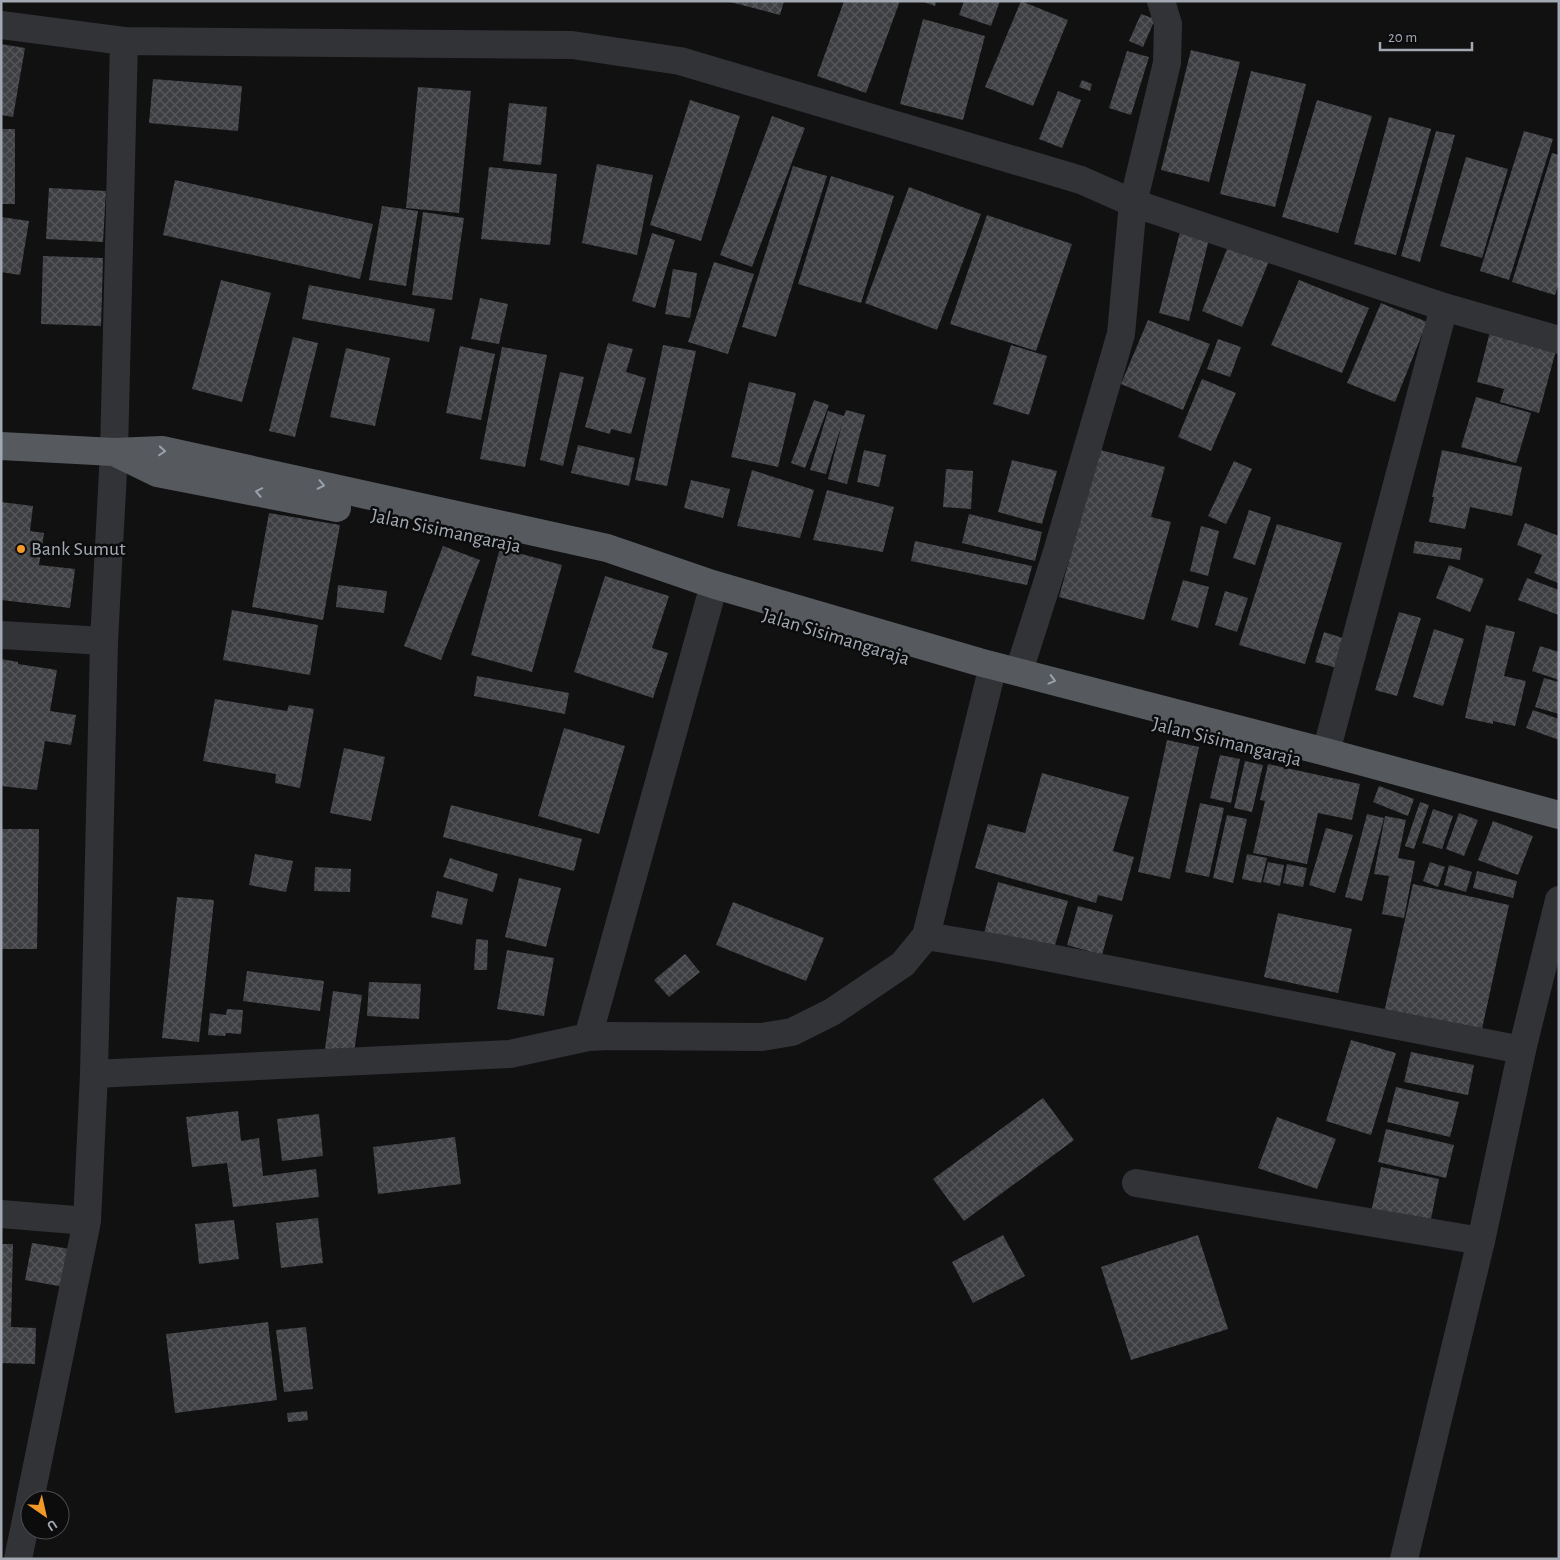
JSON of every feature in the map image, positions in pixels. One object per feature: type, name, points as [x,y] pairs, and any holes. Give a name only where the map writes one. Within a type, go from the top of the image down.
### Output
[{"type":"highway","name":"Jalan Sisimangaraja","points":[[1,446],[114,452],[162,450],[606,548],[712,584],[979,662],[1559,814]]},
{"type":"highway","name":"Jalan Sisimangaraja","points":[[114,452],[157,473],[312,503],[603,564],[710,599],[988,682],[1324,766],[1559,831]]},
{"type":"street","points":[[1019,671],[1057,552],[1121,334],[1133,203],[1167,63],[1168,24],[1160,1]]},
{"type":"street","points":[[1,25],[124,41],[572,45],[680,61],[1080,180],[1133,203],[1444,307],[1559,340]]},
{"type":"street","points":[[32,1490],[86,1221],[94,1074],[104,641],[114,452],[124,41]]},
{"type":"street","points":[[1326,752],[1444,307]]},
{"type":"street","points":[[588,1037],[710,599]]},
{"type":"street","points":[[1,635],[104,641]]},
{"type":"street","points":[[94,1074],[510,1054],[588,1037],[762,1037],[792,1032],[832,1012],[863,993],[903,964],[926,936],[988,682]]},
{"type":"street","points":[[1404,1559],[1481,1241],[1522,1050],[1551,971],[1559,900]]},
{"type":"street","points":[[926,936],[1004,949],[1522,1050]]},
{"type":"street","points":[[1136,1183],[1481,1241]]},
{"type":"street","points":[[1,1214],[86,1221]]},
{"type":"street","points":[[18,1559],[22,1540]]},
{"type":"building","points":[[726,1],[784,1],[780,15]]},
{"type":"building","points":[[844,1],[900,1],[866,93],[817,76]]},
{"type":"building","points":[[921,1],[936,1],[935,6]]},
{"type":"building","points":[[964,1],[1000,1],[991,26],[959,15]]},
{"type":"building","points":[[1021,1],[1068,20],[1033,106],[985,87]]},
{"type":"building","points":[[1141,14],[1155,19],[1143,47],[1129,41]]},
{"type":"building","points":[[923,19],[985,36],[963,120],[900,104]]},
{"type":"building","points":[[1,44],[25,48],[13,117],[1,115]]},
{"type":"building","points":[[1191,50],[1240,62],[1209,182],[1161,170]]},
{"type":"building","points":[[1127,51],[1149,57],[1131,115],[1109,108]]},
{"type":"building","points":[[1251,71],[1306,84],[1275,207],[1220,194]]},
{"type":"building","points":[[153,79],[242,86],[238,131],[149,123]]},
{"type":"building","points":[[1082,80],[1092,84],[1090,91],[1079,87]]},
{"type":"building","points":[[418,87],[471,91],[459,213],[406,208]]},
{"type":"building","points":[[1058,91],[1081,100],[1062,148],[1039,139]]},
{"type":"building","points":[[690,100],[740,116],[701,241],[650,225]]},
{"type":"building","points":[[1317,100],[1372,116],[1338,233],[1282,217]]},
{"type":"building","points":[[509,103],[547,107],[541,165],[503,161]]},
{"type":"building","points":[[772,116],[805,128],[752,267],[720,255]]},
{"type":"building","points":[[1389,117],[1431,129],[1396,255],[1354,244]]},
{"type":"building","points":[[1,129],[15,129],[15,204],[1,204]]},
{"type":"building","points":[[1436,131],[1455,135],[1420,262],[1401,256]]},
{"type":"building","points":[[1524,131],[1553,139],[1509,280],[1480,271]]},
{"type":"building","points":[[1552,153],[1559,155],[1559,283],[1555,295],[1512,282]]},
{"type":"building","points":[[1466,157],[1508,169],[1482,258],[1440,246]]},
{"type":"building","points":[[597,164],[653,175],[637,255],[582,243]]},
{"type":"building","points":[[793,166],[827,176],[776,337],[742,327]]},
{"type":"building","points":[[489,167],[557,174],[550,245],[481,239]]},
{"type":"building","points":[[831,176],[894,196],[861,303],[798,284]]},
{"type":"building","points":[[175,180],[373,224],[360,279],[163,235]]},
{"type":"building","points":[[909,187],[981,214],[937,330],[865,303]]},
{"type":"building","points":[[49,188],[106,191],[103,242],[46,239]]},
{"type":"building","points":[[382,206],[418,211],[406,286],[369,280]]},
{"type":"building","points":[[423,212],[464,218],[452,300],[412,295]]},
{"type":"building","points":[[987,215],[1072,244],[1036,351],[950,324]]},
{"type":"building","points":[[1,217],[29,221],[20,275],[1,272]]},
{"type":"building","points":[[1180,232],[1209,239],[1189,321],[1159,313]]},
{"type":"building","points":[[652,233],[675,240],[655,308],[632,301]]},
{"type":"building","points":[[1229,244],[1269,261],[1242,327],[1202,311]]},
{"type":"building","points":[[43,256],[103,258],[101,326],[41,324]]},
{"type":"building","points":[[714,262],[754,274],[728,354],[688,342]]},
{"type":"building","points":[[673,269],[697,273],[690,318],[665,314]]},
{"type":"building","points":[[221,280],[271,293],[242,402],[192,389]]},
{"type":"building","points":[[1299,280],[1369,308],[1342,373],[1271,345]]},
{"type":"building","points":[[309,285],[435,309],[429,342],[302,319]]},
{"type":"building","points":[[480,298],[508,304],[499,344],[471,339]]},
{"type":"building","points":[[1381,303],[1427,322],[1395,402],[1347,383]]},
{"type":"building","points":[[1148,320],[1210,344],[1183,410],[1121,384]]},
{"type":"building","points":[[1490,332],[1558,343],[1539,413],[1500,402],[1504,389],[1477,382]]},
{"type":"building","points":[[293,337],[318,343],[295,437],[269,431]]},
{"type":"building","points":[[1218,339],[1241,347],[1230,377],[1207,369]]},
{"type":"building","points":[[608,343],[633,349],[626,372],[646,378],[631,434],[611,429],[610,434],[585,427]]},
{"type":"building","points":[[663,345],[696,351],[667,486],[635,480]]},
{"type":"building","points":[[1011,345],[1047,356],[1029,415],[993,404]]},
{"type":"building","points":[[460,346],[495,354],[481,420],[446,413]]},
{"type":"building","points":[[502,347],[547,355],[525,467],[480,459]]},
{"type":"building","points":[[346,348],[390,358],[375,426],[330,417]]},
{"type":"building","points":[[560,372],[584,377],[563,466],[540,460]]},
{"type":"building","points":[[1202,379],[1236,393],[1211,451],[1178,437]]},
{"type":"building","points":[[749,382],[796,393],[778,467],[731,457]]},
{"type":"building","points":[[1476,397],[1531,413],[1516,463],[1461,447]]},
{"type":"building","points":[[814,400],[829,405],[805,468],[791,463]]},
{"type":"building","points":[[846,410],[865,415],[847,484],[828,479],[842,424],[826,474],[810,470],[828,411],[844,416]]},
{"type":"building","points":[[578,445],[635,458],[629,486],[571,473]]},
{"type":"building","points":[[1093,448],[1165,467],[1151,517],[1171,522],[1144,620],[1059,597],[1085,503]]},
{"type":"building","points":[[864,450],[886,455],[879,487],[857,482]]},
{"type":"building","points":[[1442,450],[1522,467],[1512,516],[1470,507],[1465,529],[1429,522]]},
{"type":"building","points":[[1012,460],[1057,471],[1042,524],[998,512]]},
{"type":"building","points":[[1234,461],[1252,469],[1226,524],[1208,516]]},
{"type":"building","points":[[946,469],[973,471],[971,509],[943,507]]},
{"type":"building","points":[[752,470],[814,490],[800,538],[737,526]]},
{"type":"building","points":[[691,480],[730,489],[723,518],[684,508]]},
{"type":"building","points":[[827,490],[894,507],[883,552],[813,540]]},
{"type":"building","name":"Bank Sumut","points":[[1,502],[33,506],[30,531],[44,533],[39,565],[75,569],[70,608],[1,600]]},
{"type":"building","points":[[1249,510],[1271,517],[1255,565],[1233,558]]},
{"type":"building","points":[[269,513],[340,525],[323,620],[252,607]]},
{"type":"building","points":[[969,514],[1042,532],[1035,561],[962,543]]},
{"type":"building","points":[[1525,523],[1559,536],[1558,583],[1534,573],[1542,555],[1517,545]]},
{"type":"building","points":[[1277,524],[1342,543],[1305,664],[1239,645]]},
{"type":"building","points":[[1201,526],[1219,531],[1208,576],[1190,571]]},
{"type":"building","points":[[915,541],[1032,566],[1027,585],[911,561]]},
{"type":"building","points":[[1415,541],[1462,548],[1460,560],[1413,553]]},
{"type":"building","points":[[443,546],[480,560],[441,660],[404,646]]},
{"type":"building","points":[[500,548],[562,565],[532,672],[471,655]]},
{"type":"building","points":[[1449,565],[1484,579],[1470,612],[1436,598]]},
{"type":"building","points":[[605,576],[669,596],[652,648],[668,653],[653,698],[574,672]]},
{"type":"building","points":[[1527,578],[1559,590],[1559,615],[1518,600]]},
{"type":"building","points":[[1183,580],[1209,587],[1198,628],[1171,620]]},
{"type":"building","points":[[338,585],[387,591],[384,613],[336,607]]},
{"type":"building","points":[[1225,591],[1248,598],[1237,632],[1215,625]]},
{"type":"building","points":[[232,610],[318,625],[310,675],[223,660]]},
{"type":"building","points":[[1399,612],[1421,618],[1397,696],[1375,690]]},
{"type":"building","points":[[1486,625],[1515,632],[1504,676],[1526,681],[1515,726],[1493,721],[1493,724],[1465,718]]},
{"type":"building","points":[[1434,629],[1464,639],[1443,706],[1413,697]]},
{"type":"building","points":[[1324,632],[1346,639],[1337,668],[1315,662]]},
{"type":"building","points":[[1540,646],[1559,652],[1559,680],[1532,671]]},
{"type":"building","points":[[1,659],[18,662],[18,664],[57,670],[50,711],[76,715],[71,745],[45,741],[37,790],[1,786]]},
{"type":"building","points":[[477,676],[569,693],[565,714],[474,696]]},
{"type":"building","points":[[1544,678],[1559,682],[1559,714],[1535,707]]},
{"type":"building","points":[[215,699],[287,711],[289,705],[314,709],[300,788],[275,783],[276,774],[203,761]]},
{"type":"building","points":[[1533,710],[1559,719],[1559,740],[1526,728]]},
{"type":"building","points":[[564,728],[625,746],[599,834],[538,816]]},
{"type":"building","points":[[1167,740],[1199,747],[1170,879],[1138,872]]},
{"type":"building","points":[[344,748],[385,757],[371,821],[330,813]]},
{"type":"building","points":[[1220,755],[1240,759],[1231,803],[1210,798]]},
{"type":"building","points":[[1245,761],[1263,765],[1252,812],[1234,808]]},
{"type":"building","points":[[1268,764],[1360,784],[1352,820],[1318,813],[1307,864],[1253,853],[1265,801],[1260,800]]},
{"type":"building","points":[[1042,773],[1129,797],[1113,851],[1134,857],[1122,901],[1098,895],[1096,903],[975,868],[988,824],[1025,833]]},
{"type":"building","points":[[1379,786],[1414,799],[1408,816],[1373,802]]},
{"type":"building","points":[[1420,802],[1429,805],[1414,849],[1405,846]]},
{"type":"building","points":[[1200,803],[1224,808],[1209,877],[1185,872]]},
{"type":"building","points":[[451,805],[582,839],[574,871],[443,837]]},
{"type":"building","points":[[1433,809],[1453,816],[1442,849],[1422,843]]},
{"type":"building","points":[[1459,813],[1478,820],[1464,856],[1446,849]]},
{"type":"building","points":[[1367,814],[1384,818],[1362,901],[1345,897]]},
{"type":"building","points":[[1227,815],[1247,819],[1233,883],[1213,878]]},
{"type":"building","points":[[1385,816],[1406,820],[1398,858],[1415,861],[1404,918],[1382,914],[1389,876],[1374,874]]},
{"type":"building","points":[[1493,821],[1533,836],[1518,875],[1478,860]]},
{"type":"building","points":[[1326,828],[1353,835],[1335,893],[1309,885]]},
{"type":"building","points":[[1,829],[39,829],[37,949],[1,949]]},
{"type":"building","points":[[255,854],[293,861],[286,892],[249,885]]},
{"type":"building","points":[[1247,854],[1267,858],[1261,883],[1242,879]]},
{"type":"building","points":[[450,858],[498,874],[493,892],[443,877]]},
{"type":"building","points":[[1268,862],[1284,865],[1280,886],[1263,882]]},
{"type":"building","points":[[1430,862],[1445,867],[1438,887],[1423,881]]},
{"type":"building","points":[[1287,864],[1307,868],[1303,887],[1283,883]]},
{"type":"building","points":[[1449,865],[1472,872],[1466,892],[1444,885]]},
{"type":"building","points":[[315,867],[351,869],[350,892],[314,891]]},
{"type":"building","points":[[1477,871],[1517,881],[1513,898],[1473,888]]},
{"type":"building","points":[[519,878],[561,888],[546,947],[505,937]]},
{"type":"building","points":[[998,882],[1068,901],[1053,952],[984,933]]},
{"type":"building","points":[[1413,884],[1509,905],[1480,1038],[1383,1017]]},
{"type":"building","points":[[437,891],[468,899],[462,925],[431,917]]},
{"type":"building","points":[[177,897],[214,900],[199,1042],[162,1038]]},
{"type":"building","points":[[733,902],[824,938],[806,981],[716,945]]},
{"type":"building","points":[[1078,906],[1113,915],[1102,955],[1067,945]]},
{"type":"building","points":[[1278,913],[1352,929],[1338,993],[1264,977]]},
{"type":"building","points":[[476,939],[488,940],[487,970],[474,970]]},
{"type":"building","points":[[507,950],[554,958],[544,1016],[497,1009]]},
{"type":"building","points":[[685,954],[700,972],[669,997],[654,980]]},
{"type":"building","points":[[247,971],[324,981],[320,1011],[243,1001]]},
{"type":"building","points":[[369,982],[421,984],[419,1019],[367,1016]]},
{"type":"building","points":[[333,991],[362,995],[354,1053],[325,1049]]},
{"type":"building","points":[[227,1009],[243,1010],[241,1034],[226,1033],[225,1036],[208,1035],[210,1013],[226,1015]]},
{"type":"building","points":[[1351,1040],[1396,1053],[1371,1135],[1326,1121]]},
{"type":"building","points":[[1411,1052],[1474,1065],[1468,1095],[1404,1082]]},
{"type":"building","points":[[1396,1087],[1459,1102],[1450,1137],[1387,1122]]},
{"type":"building","points":[[1043,1098],[1074,1140],[964,1221],[933,1179]]},
{"type":"building","points":[[238,1111],[241,1141],[259,1138],[263,1176],[316,1169],[319,1197],[233,1207],[227,1163],[192,1167],[186,1117]]},
{"type":"building","points":[[319,1114],[323,1156],[282,1161],[277,1119]]},
{"type":"building","points":[[1277,1117],[1336,1139],[1317,1189],[1258,1168]]},
{"type":"building","points":[[1386,1129],[1454,1145],[1446,1178],[1378,1162]]},
{"type":"building","points":[[455,1137],[461,1184],[378,1194],[373,1147]]},
{"type":"building","points":[[1381,1167],[1439,1179],[1430,1224],[1371,1212]]},
{"type":"building","points":[[318,1218],[323,1263],[281,1268],[276,1223]]},
{"type":"building","points":[[234,1220],[239,1259],[199,1264],[195,1224]]},
{"type":"building","points":[[1003,1235],[1025,1276],[973,1303],[952,1262]]},
{"type":"building","points":[[1198,1235],[1228,1329],[1131,1360],[1101,1267]]},
{"type":"building","points":[[32,1243],[77,1250],[70,1288],[25,1280]]},
{"type":"building","points":[[1,1244],[13,1244],[11,1327],[36,1328],[35,1364],[1,1363]]},
{"type":"building","points":[[268,1322],[277,1400],[175,1413],[166,1334]]},
{"type":"building","points":[[306,1327],[313,1389],[284,1392],[276,1330]]},
{"type":"building","points":[[307,1411],[308,1420],[288,1422],[287,1413]]},
{"type":"place","name":"Bank Sumut","points":[[21,549]]}]
